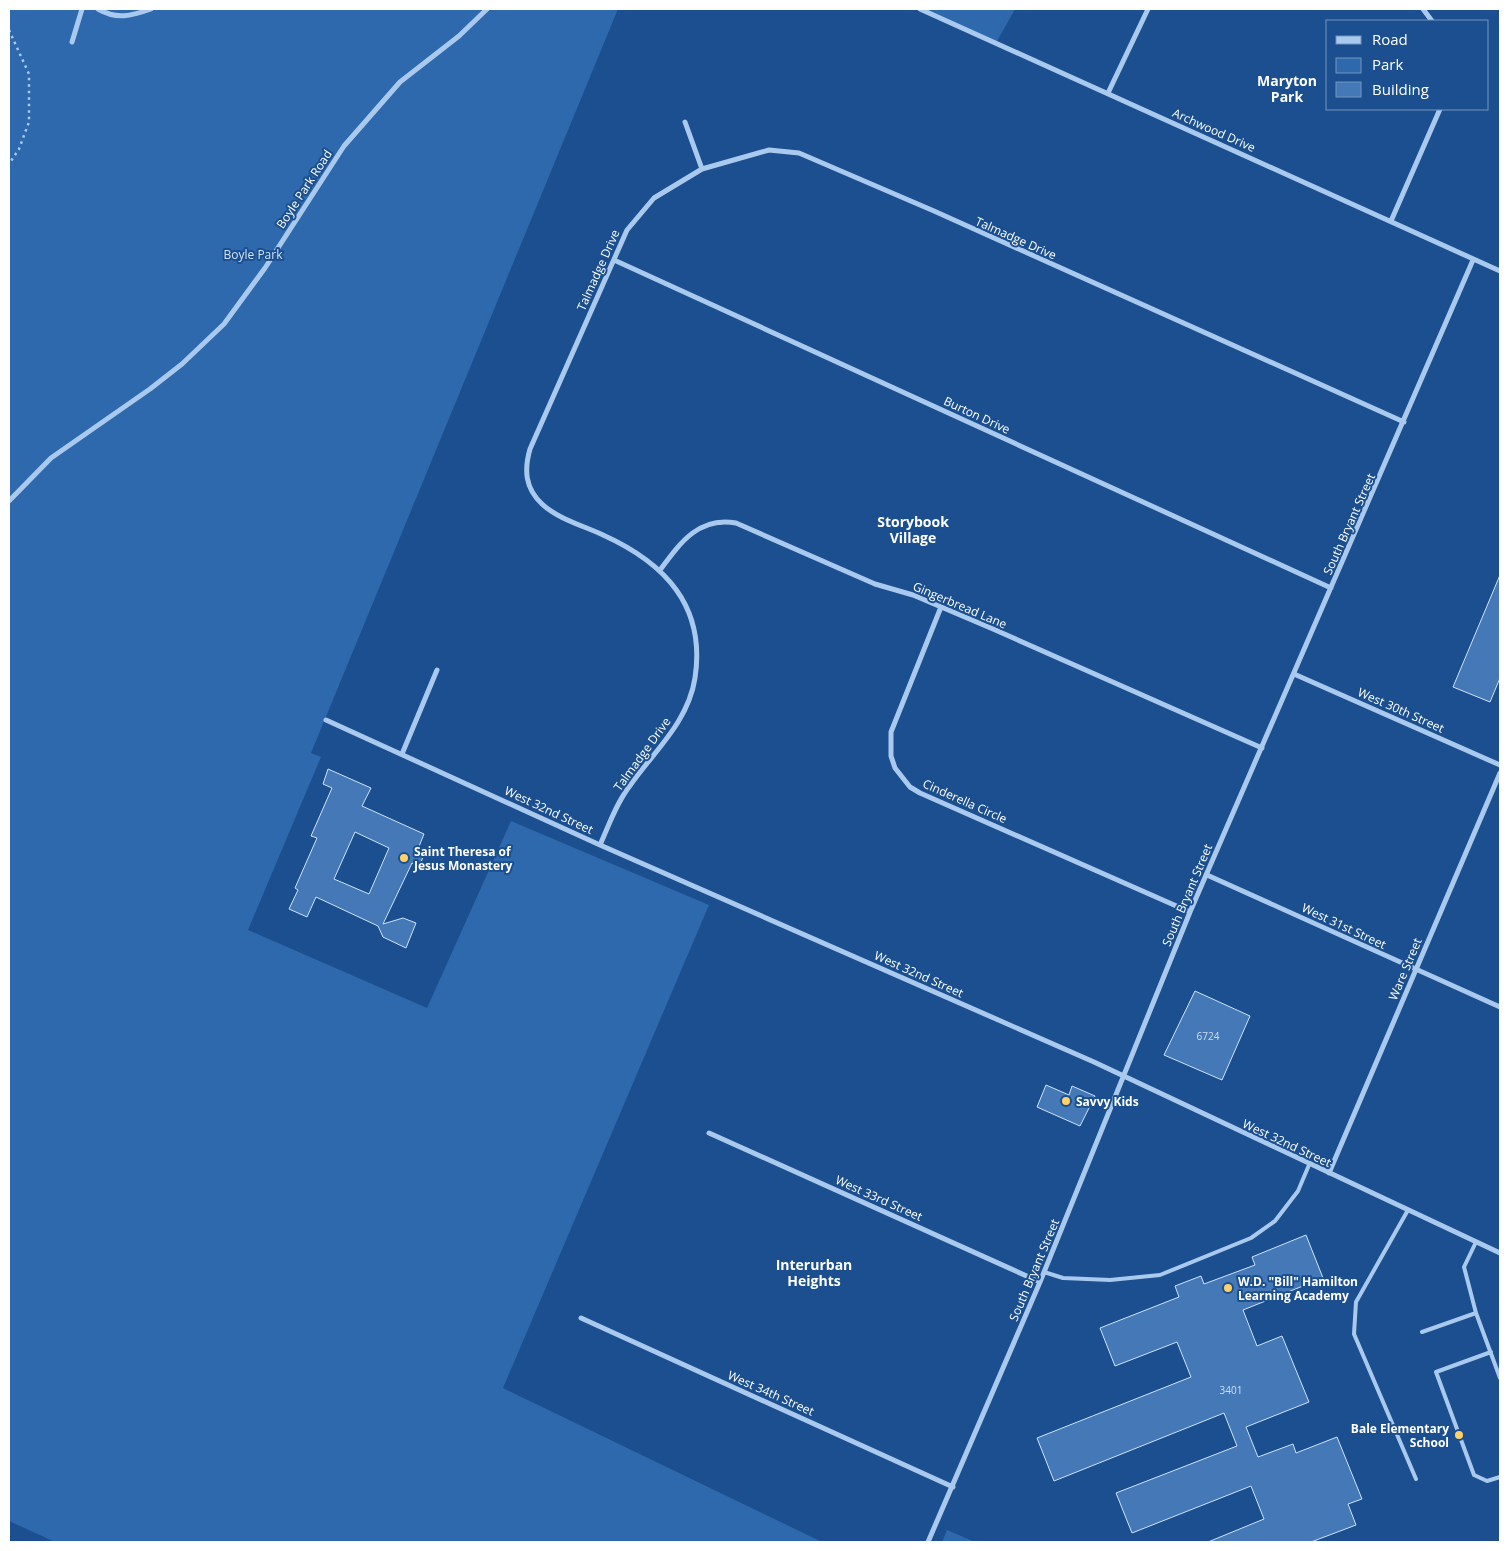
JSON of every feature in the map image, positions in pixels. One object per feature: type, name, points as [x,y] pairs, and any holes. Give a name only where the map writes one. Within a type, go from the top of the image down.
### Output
[{"type":"street","points":[[72,42],[82,9]]},
{"type":"street","points":[[98,9],[109,15],[129,17],[151,9]]},
{"type":"street","name":"Boyle Park Road","points":[[9,501],[51,458],[182,364],[224,324],[265,268],[344,146],[400,82],[459,36],[487,9]]},
{"type":"street","name":"Archwood Drive","points":[[920,9],[1500,271]]},
{"type":"street","points":[[1108,93],[1148,9]]},
{"type":"street","points":[[1423,9],[1431,20]]},
{"type":"street","points":[[1391,221],[1440,110]]},
{"type":"street","points":[[685,122],[702,169]]},
{"type":"street","name":"Talmadge Drive","points":[[600,845],[614,813],[628,788],[674,729],[685,710],[695,680],[696,643],[692,625],[678,591],[660,570],[612,539],[549,509],[534,494],[526,477],[526,463],[530,449],[626,230],[648,203],[683,179],[702,169],[769,150],[783,150],[808,156],[1404,422]]},
{"type":"street","name":"Burton Drive","points":[[614,260],[1331,588]]},
{"type":"street","name":"South Bryant Street","points":[[928,1542],[1040,1282],[1190,912],[1473,260]]},
{"type":"street","name":"Gingerbread Lane","points":[[660,570],[677,547],[693,531],[714,522],[736,523],[875,584],[913,595],[1262,748]]},
{"type":"street","name":"Cinderella Circle","points":[[941,607],[891,732],[891,756],[901,778],[920,793],[1190,912]]},
{"type":"street","points":[[402,754],[437,670]]},
{"type":"street","name":"West 30th Street","points":[[1294,674],[1500,765]]},
{"type":"street","name":"West 32nd Street","points":[[326,720],[600,845],[1094,1062],[1309,1165],[1500,1253]]},
{"type":"street","name":"Ware Street","points":[[1328,1173],[1500,773]]},
{"type":"street","name":"West 31st Street","points":[[1207,874],[1500,1007]]},
{"type":"street","name":"West 33rd Street","points":[[709,1133],[1040,1282]]},
{"type":"street","name":"West 34th Street","points":[[581,1318],[952,1486]]},
{"type":"lane","points":[[1044,1272],[1063,1278],[1110,1280],[1160,1275],[1251,1238],[1275,1221],[1298,1191],[1309,1165]]},
{"type":"lane","points":[[1408,1210],[1356,1302],[1354,1334],[1416,1479]]},
{"type":"lane","points":[[1476,1242],[1464,1267],[1476,1313],[1500,1375]]},
{"type":"lane","points":[[1422,1332],[1476,1313]]},
{"type":"lane","points":[[1491,1352],[1436,1372],[1474,1475],[1487,1481],[1500,1478]]},
{"type":"path","points":[[9,30],[29,74],[29,122],[19,149],[9,164]]},
{"type":"green space","name":"Boyle Park","points":[[9,9],[618,9],[311,753],[321,757],[248,930],[427,1008],[511,821],[709,905],[503,1388],[822,1542],[55,1542],[9,1521]]},
{"type":"green space","points":[[915,9],[1015,9],[996,43]]},
{"type":"green space","points":[[947,1530],[975,1542],[942,1542]]},
{"type":"building","points":[[1500,575],[1500,678],[1490,702],[1453,687]]},
{"type":"building","name":"Saint Theresa of Jesus Monastery","points":[[328,769],[371,788],[362,806],[424,834],[418,849],[425,852],[419,867],[412,863],[383,924],[403,918],[416,923],[406,948],[383,937],[378,926],[316,897],[307,917],[289,909],[298,890],[295,888],[317,838],[311,836],[332,788],[323,784]],"holes":[[[355,832],[389,848],[369,894],[334,879]]]},
{"type":"building","points":[[1195,991],[1250,1016],[1222,1080],[1164,1055]]},
{"type":"building","name":"Savvy Kids","points":[[1046,1085],[1069,1095],[1072,1086],[1095,1096],[1080,1126],[1037,1107]]},
{"type":"building","name":"W.D. \"Bill\" Hamilton Learning Academy","points":[[1306,1235],[1323,1278],[1243,1310],[1257,1346],[1282,1336],[1309,1402],[1246,1427],[1258,1457],[1293,1444],[1296,1453],[1337,1437],[1362,1499],[1348,1504],[1356,1525],[1311,1542],[1208,1542],[1264,1519],[1251,1486],[1132,1533],[1116,1493],[1237,1446],[1224,1413],[1054,1481],[1037,1438],[1191,1377],[1177,1342],[1115,1366],[1100,1328],[1179,1297],[1175,1286],[1201,1276],[1204,1284],[1255,1265],[1252,1257]]},
{"type":"place","name":"Saint Theresa of Jesus Monastery","points":[[404,858]]},
{"type":"place","name":"Savvy Kids","points":[[1066,1101]]},
{"type":"place","name":"W.D. \"Bill\" Hamilton Learning Academy","points":[[1228,1288]]},
{"type":"place","name":"Bale Elementary School","points":[[1459,1435]]},
{"type":"district","name":"Maryton Park","points":[[1287,88]]},
{"type":"district","name":"Storybook Village","points":[[913,530]]},
{"type":"district","name":"Interurban Heights","points":[[814,1272]]}]
